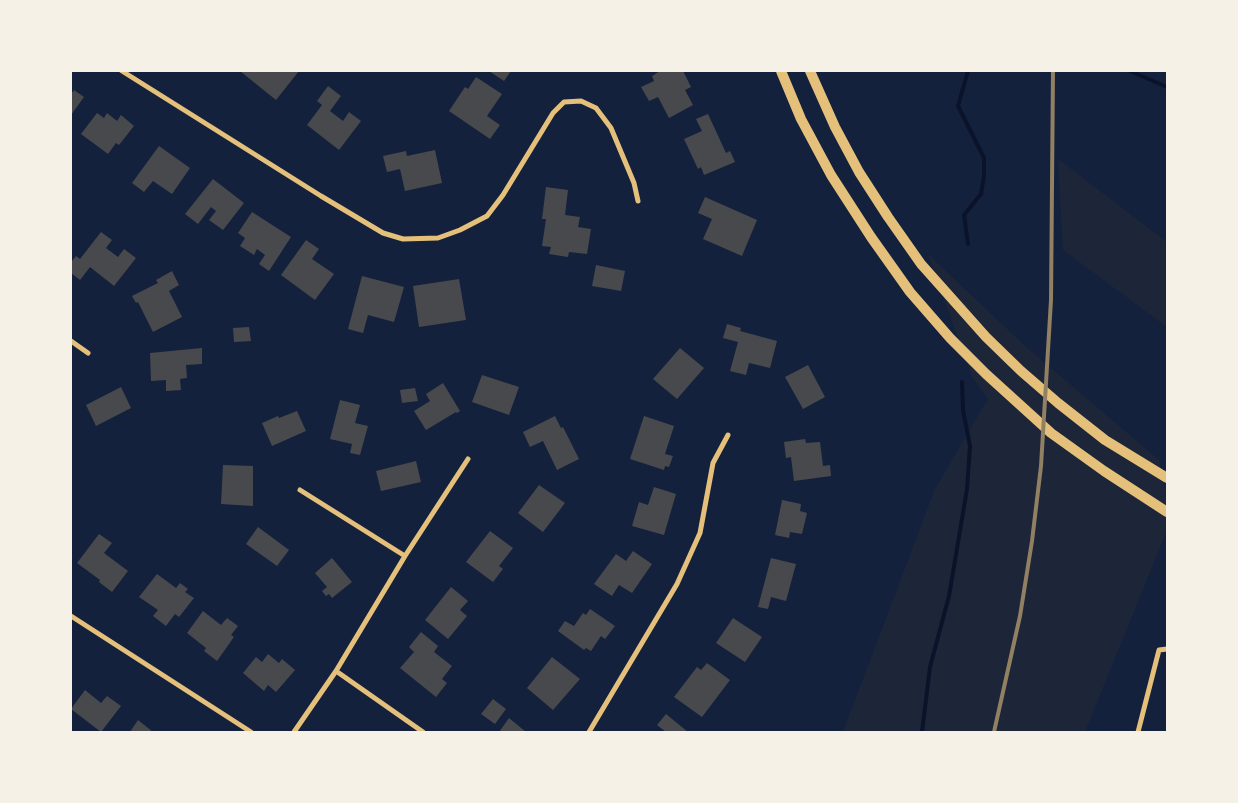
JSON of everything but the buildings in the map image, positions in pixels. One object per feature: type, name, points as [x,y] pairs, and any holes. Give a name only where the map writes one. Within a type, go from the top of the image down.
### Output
[{"type":"main road","points":[[781,71],[801,119],[831,175],[871,238],[910,292],[950,338],[986,374],[1051,433],[1104,471],[1167,512]]},
{"type":"main road","points":[[810,71],[846,146],[888,217],[921,264],[986,337],[1028,377],[1105,440],[1167,478]]},
{"type":"street","points":[[122,71],[328,201],[383,233],[403,239],[438,238],[460,230],[487,216],[553,114],[564,102],[581,100],[596,108],[611,128],[634,183],[638,201]]},
{"type":"street","points":[[71,341],[88,352]]},
{"type":"street","points":[[588,732],[677,584],[700,533],[714,463],[728,435]]},
{"type":"street","points":[[294,732],[336,671],[405,556],[468,459]]},
{"type":"street","points":[[300,490],[405,556]]},
{"type":"street","points":[[71,616],[252,732]]},
{"type":"street","points":[[1138,732],[1158,650],[1167,650]]},
{"type":"street","points":[[336,671],[423,732]]},
{"type":"shaded area","points":[[1058,159],[1167,242],[1167,327],[1063,250]]},
{"type":"shaded area","points":[[928,254],[1025,346],[1159,460],[1167,497],[1167,530],[1085,732],[843,732],[935,489],[988,399],[972,377]]},
{"type":"waterway","points":[[968,71],[958,106],[984,158],[981,194],[964,215],[968,244]]},
{"type":"waterway","points":[[1130,71],[1167,87]]},
{"type":"waterway","points":[[922,732],[930,667],[949,596],[967,489],[970,446],[963,410],[962,382]]},
{"type":"railway","points":[[994,732],[1020,616],[1041,466],[1051,300],[1053,71]]}]
